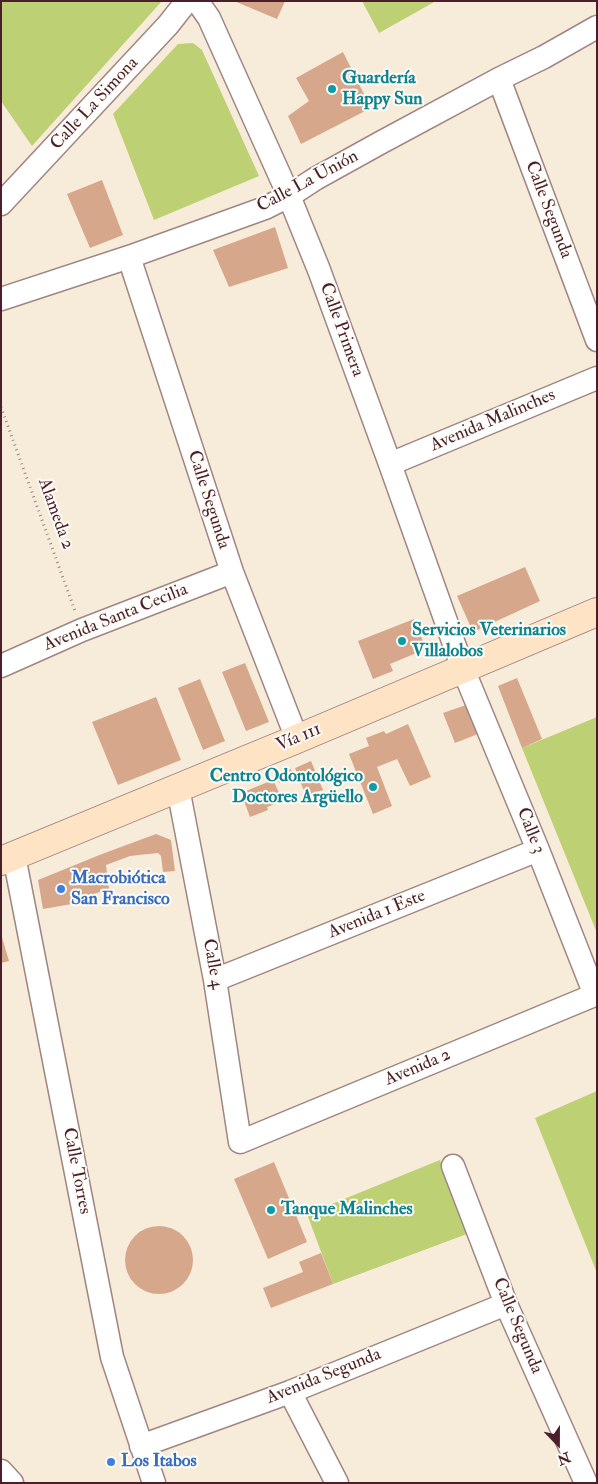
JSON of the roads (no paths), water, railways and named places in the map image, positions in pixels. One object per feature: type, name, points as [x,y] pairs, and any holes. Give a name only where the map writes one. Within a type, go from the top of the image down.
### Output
[{"type":"main road","name":"Vía 111","points":[[8,859],[597,612]]},
{"type":"street","name":"Calle La Simona","points":[[1,204],[161,32],[187,1]]},
{"type":"street","name":"Calle Primera","points":[[197,1],[208,18],[319,270],[463,669]]},
{"type":"street","name":"Calle La Unión","points":[[1,299],[128,257],[265,208],[315,179],[597,27]]},
{"type":"street","name":"Calle Segunda","points":[[499,79],[597,340]]},
{"type":"street","name":"Calle Segunda","points":[[128,257],[232,572],[297,739]]},
{"type":"street","name":"Avenida Malinches","points":[[390,464],[597,378]]},
{"type":"street","name":"Avenida Santa Cecilia","points":[[1,666],[82,630],[232,572]]},
{"type":"street","name":"Calle 3","points":[[463,669],[596,994]]},
{"type":"street","name":"Calle 4","points":[[178,788],[215,980],[240,1142]]},
{"type":"street","name":"Avenida 1 Este","points":[[215,980],[538,850]]},
{"type":"street","name":"Calle Torres","points":[[8,859],[112,1357],[154,1483]]},
{"type":"street","name":"Avenida 2","points":[[240,1142],[596,994]]},
{"type":"street","name":"Calle Segunda","points":[[453,1166],[506,1304],[586,1483]]},
{"type":"street","name":"Avenida Segunda","points":[[141,1446],[290,1392],[506,1304]]},
{"type":"street","points":[[290,1392],[337,1483]]},
{"type":"street","points":[[1,1471],[12,1483]]},
{"type":"place","name":"Guardería Happy Sun","points":[[332,89]]},
{"type":"place","name":"Servicios Veterinarios Villalobos","points":[[402,641]]},
{"type":"place","name":"Centro Odontológico Doctores Argüello","points":[[373,787]]},
{"type":"place","name":"Macrobiótica San Francisco","points":[[61,889]]},
{"type":"place","name":"Tanque Malinches","points":[[271,1210]]},
{"type":"place","name":"Los Itabos","points":[[111,1462]]}]
